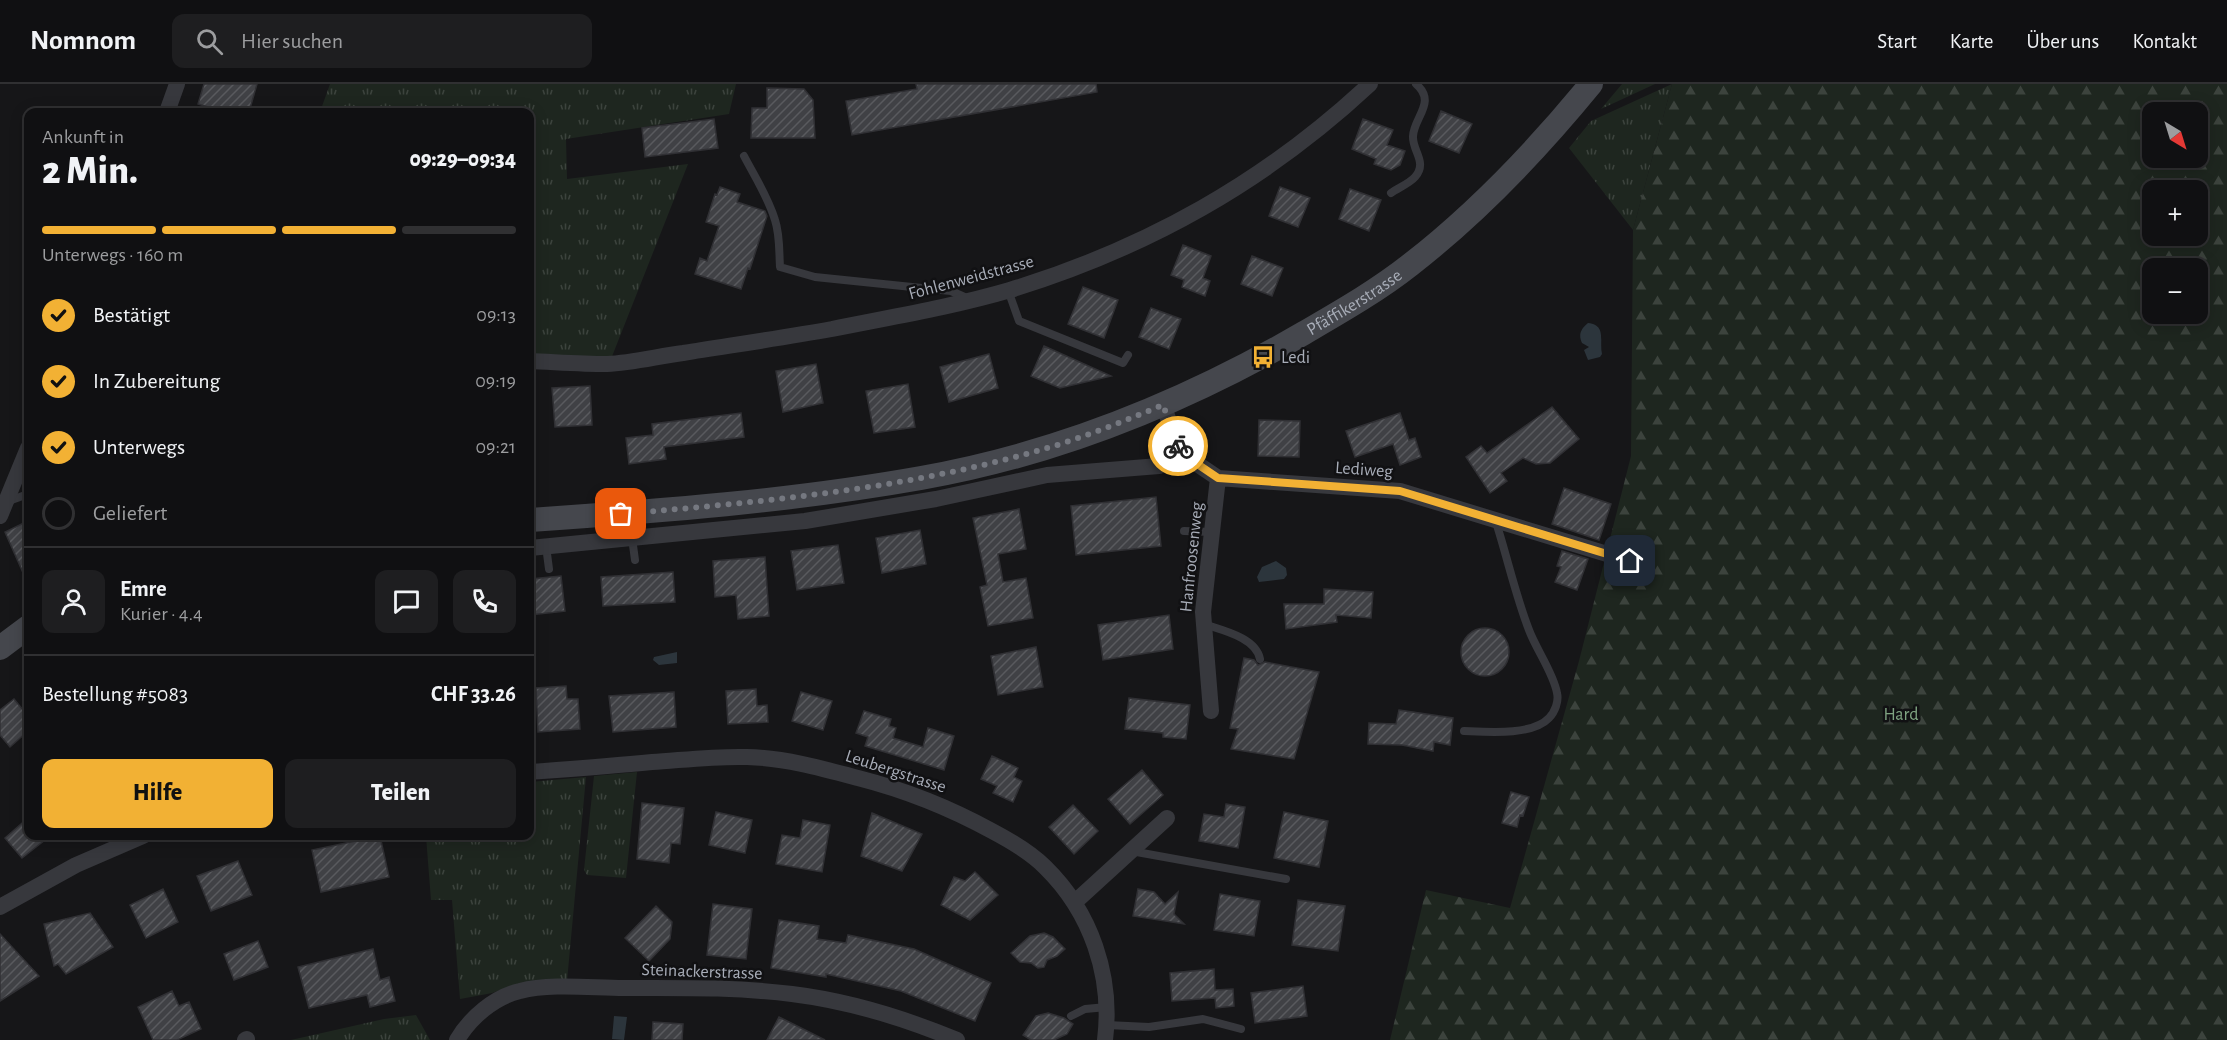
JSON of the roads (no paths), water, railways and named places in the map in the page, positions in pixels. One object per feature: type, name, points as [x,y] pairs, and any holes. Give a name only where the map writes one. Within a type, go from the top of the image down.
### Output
[{"type":"main road","name":"Pfäffikerstrasse","points":[[534,520],[778,499],[922,478],[1044,449],[1163,405],[1263,357],[1366,296],[1409,266],[1485,200],[1553,129],[1591,84]]},
{"type":"main road","points":[[0,648],[24,630]]},
{"type":"street","points":[[168,108],[177,84]]},
{"type":"street","name":"Fohlenweidstrasse","points":[[534,361],[609,364],[779,339],[1008,290],[1110,254],[1197,212],[1275,163],[1314,134],[1370,84]]},
{"type":"street","points":[[538,547],[780,525],[873,511],[1047,475],[1159,466],[1181,453],[1163,405]]},
{"type":"street","name":"Lediweg","points":[[1181,453],[1218,478],[1400,491],[1630,561]]},
{"type":"street","points":[[3,509],[24,458]]},
{"type":"street","name":"Hanfroosenweg","points":[[1211,711],[1203,612],[1218,478]]},
{"type":"street","name":"Leubergstrasse","points":[[534,772],[698,759],[748,757],[778,759],[816,766],[927,799],[979,824],[1024,850],[1044,865],[1075,902],[1085,920],[1101,962],[1107,1007],[1106,1033]]},
{"type":"street","points":[[1075,902],[1167,818]]},
{"type":"street","points":[[0,907],[76,865],[134,840]]},
{"type":"street","name":"Steinackerstrasse","points":[[457,1040],[470,1022],[503,996],[535,989],[568,988],[721,988],[792,994],[871,1010],[946,1038]]},
{"type":"lane","points":[[1391,193],[1415,177],[1421,163],[1413,137],[1426,102],[1421,88],[1416,84]]},
{"type":"lane","points":[[744,156],[770,205],[776,222],[780,267],[815,277],[951,291],[970,299]]},
{"type":"lane","points":[[1008,290],[1019,321],[1123,363],[1128,355]]},
{"type":"lane","points":[[3,509],[24,496]]},
{"type":"lane","points":[[1464,731],[1518,731],[1538,727],[1549,718],[1556,706],[1558,696],[1555,683],[1539,655],[1529,629],[1495,519]]},
{"type":"lane","points":[[1184,531],[1212,532]]},
{"type":"lane","points":[[632,538],[635,560]]},
{"type":"lane","points":[[538,547],[549,569]]},
{"type":"lane","points":[[1203,624],[1250,643],[1257,650],[1260,659]]},
{"type":"lane","points":[[1131,851],[1286,879]]},
{"type":"lane","points":[[1071,1016],[1085,1009],[1107,1007]]},
{"type":"lane","points":[[1106,1033],[1203,1019],[1241,1029]]},
{"type":"place","name":"Ledi","points":[[1263,357]]},
{"type":"park label","name":"Hard","points":[[1901,714]]}]
